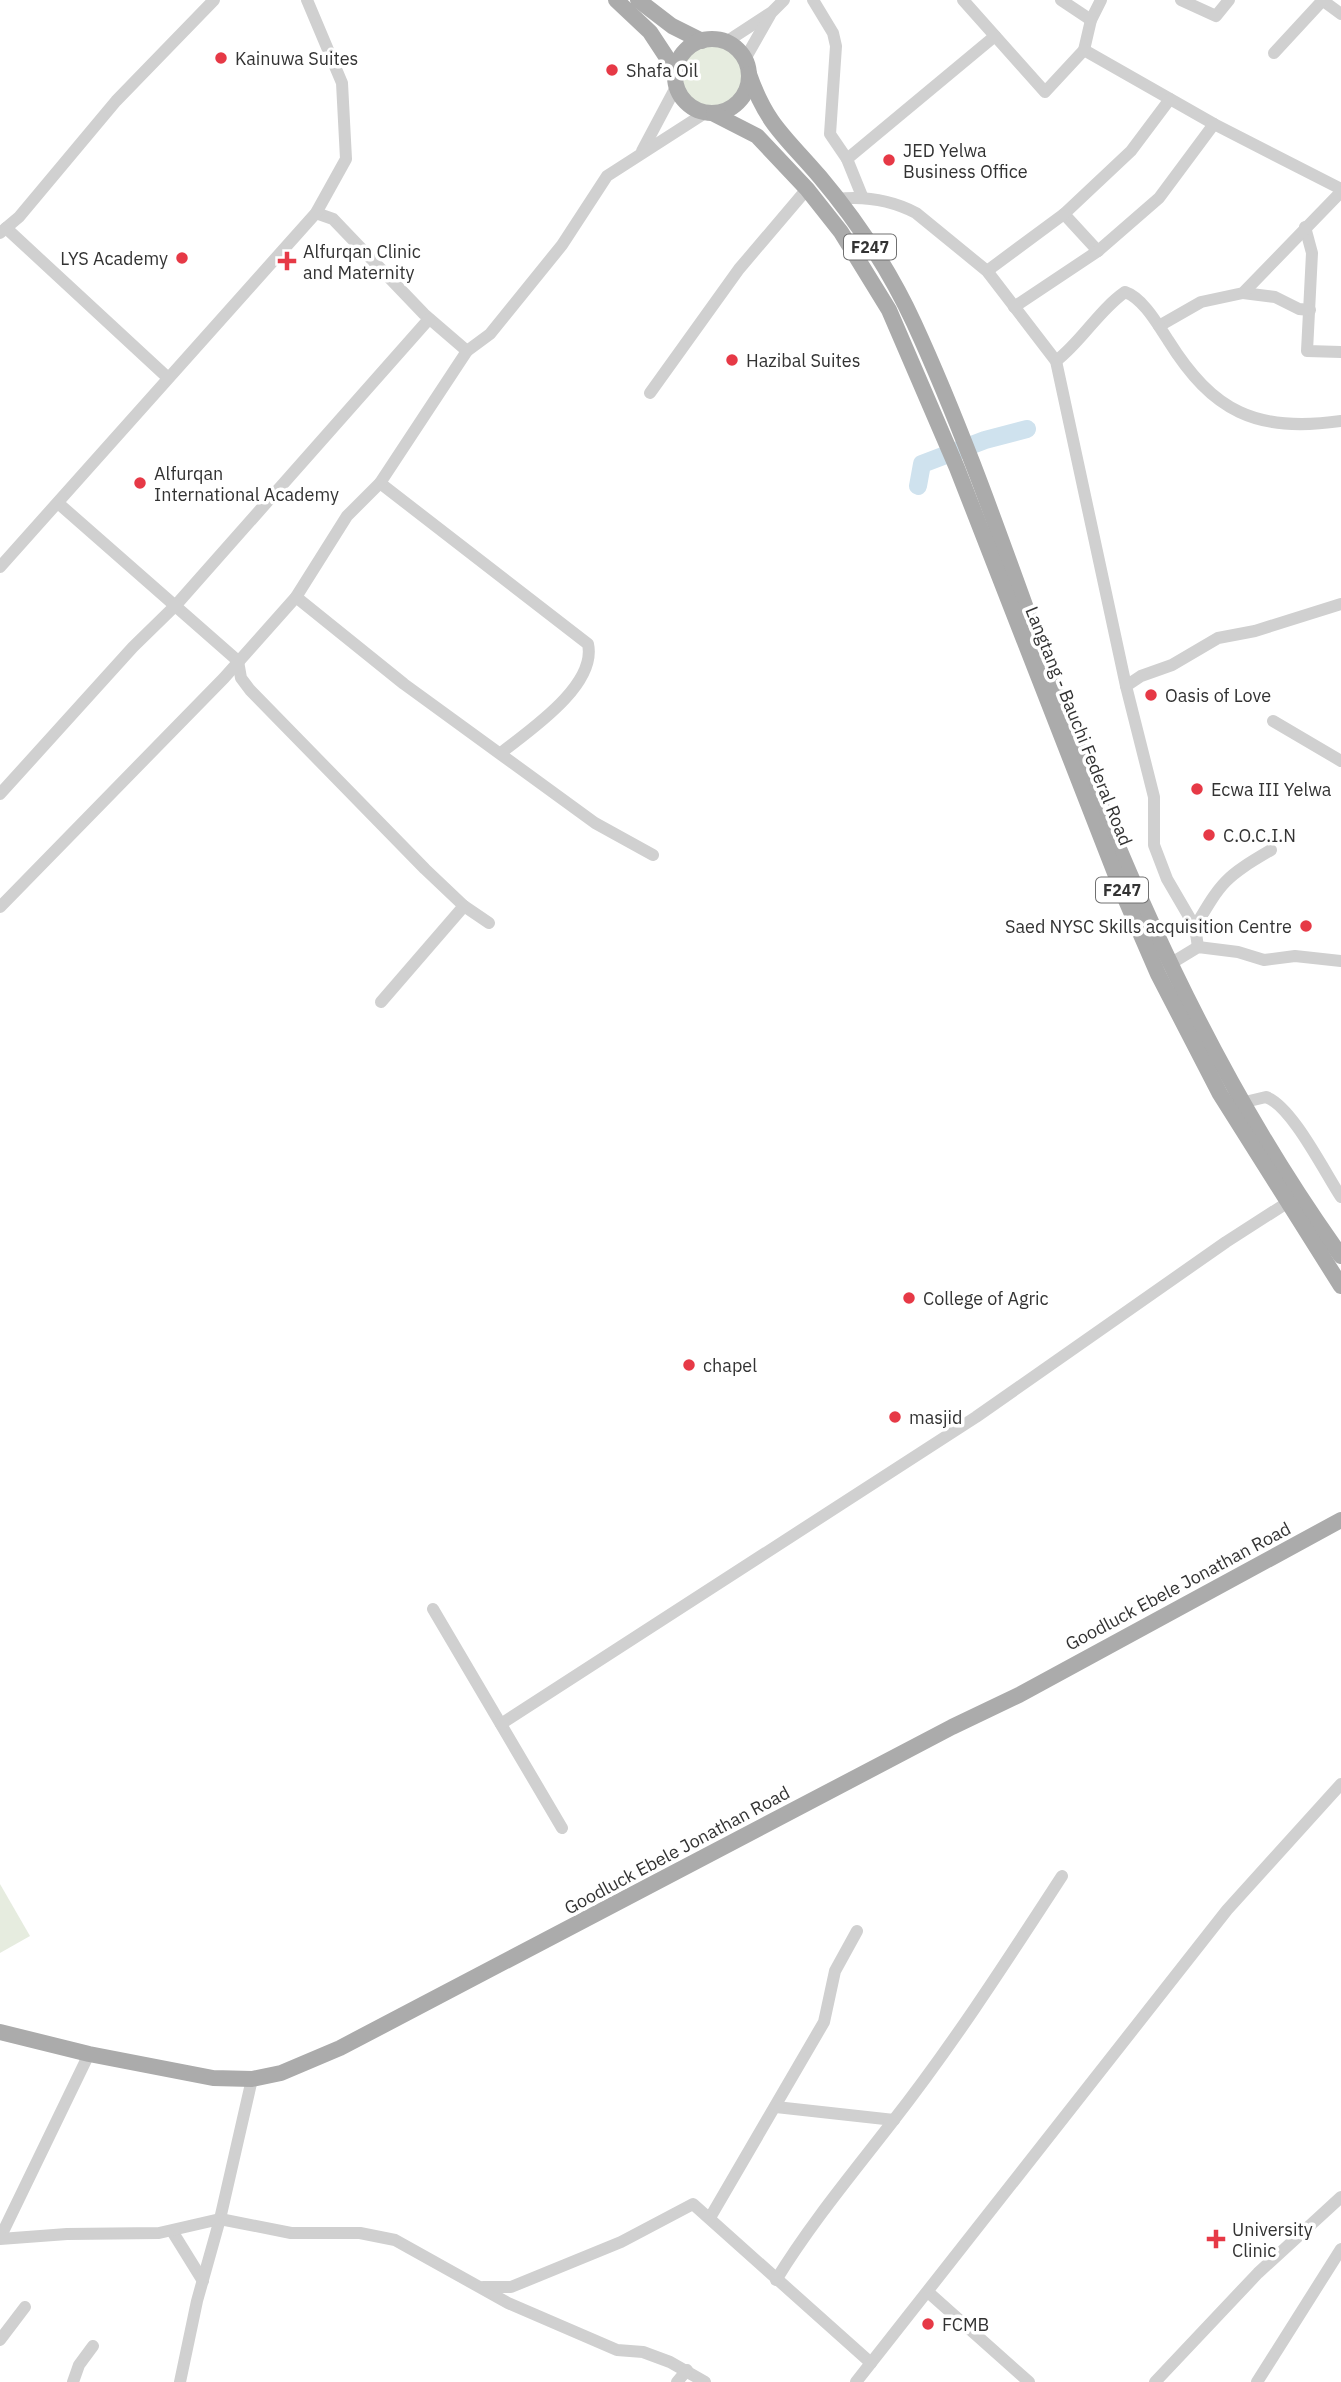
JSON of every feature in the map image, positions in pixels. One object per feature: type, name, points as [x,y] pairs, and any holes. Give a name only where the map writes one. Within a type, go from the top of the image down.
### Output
[{"type":"main road","name":"F247","points":[[615,0],[650,32],[690,107],[710,113],[757,136],[807,188],[841,232],[889,310],[954,441]]},
{"type":"main road","points":[[638,0],[672,26],[702,41],[726,42]]},
{"type":"main road","points":[[676,78],[682,55],[702,41]]},
{"type":"main road","name":"F247","points":[[726,42],[747,66],[769,122],[837,199],[904,302],[964,466],[1170,964],[1245,1102],[1293,1199],[1341,1256]]},
{"type":"main road","points":[[710,113],[736,104],[746,91],[747,66]]},
{"type":"main road","name":"Langtang - Bauchi Federal Road","points":[[964,466],[1153,962],[1214,1083],[1293,1199],[1341,1286]]},
{"type":"main road","name":"Goodluck Ebele Jonathan Road","points":[[0,2032],[89,2054],[213,2078],[252,2079],[281,2073],[340,2048],[1019,1695],[1341,1520]]},
{"type":"street","points":[[167,377],[3,231],[19,217],[116,102],[214,0]]},
{"type":"street","points":[[0,567],[316,213],[345,159],[342,83],[307,0]]},
{"type":"street","points":[[726,42],[772,12],[784,0]]},
{"type":"street","points":[[813,0],[833,33],[836,46],[828,122],[830,134],[847,159],[862,196]]},
{"type":"street","points":[[963,0],[1045,92],[1084,50],[1091,20],[1101,0]]},
{"type":"street","points":[[1061,0],[1091,20]]},
{"type":"street","points":[[1181,0],[1216,16],[1229,0]]},
{"type":"street","points":[[1274,53],[1323,0],[1341,14]]},
{"type":"street","points":[[747,66],[772,12]]},
{"type":"street","points":[[847,159],[995,36]]},
{"type":"street","points":[[1084,50],[1214,124],[1341,191],[1243,293]]},
{"type":"street","points":[[641,153],[676,78]]},
{"type":"street","points":[[987,271],[1064,214],[1131,151],[1170,99]]},
{"type":"street","points":[[0,907],[28,876],[81,827],[296,597],[347,516],[380,483],[467,351],[490,334],[562,245],[607,176],[710,113]]},
{"type":"street","points":[[1014,306],[1098,251],[1159,198],[1214,124]]},
{"type":"street","points":[[650,393],[739,269],[807,188]]},
{"type":"street","points":[[837,199],[862,196],[903,206],[916,213],[987,271],[1056,361],[1126,686],[1154,797],[1154,845],[1167,879],[1195,927],[1198,947]]},
{"type":"street","points":[[316,213],[332,219],[429,319],[467,351]]},
{"type":"street","points":[[1064,214],[1098,251]]},
{"type":"street","points":[[1305,227],[1312,253],[1307,351],[1341,352]]},
{"type":"street","points":[[1056,361],[1075,346],[1105,309],[1125,292],[1159,326],[1191,376],[1231,411],[1250,419],[1285,424],[1341,421]]},
{"type":"street","points":[[1159,326],[1200,303],[1243,293],[1275,297],[1299,309],[1310,310]]},
{"type":"street","points":[[0,794],[133,647],[176,605],[429,319]]},
{"type":"street","points":[[380,483],[588,644],[590,656],[576,685],[554,710],[502,752]]},
{"type":"street","points":[[58,503],[238,661],[241,678],[250,690],[464,906],[489,923]]},
{"type":"street","points":[[296,597],[404,684],[502,752],[595,823],[653,855]]},
{"type":"street","points":[[1126,686],[1141,676],[1172,665],[1218,638],[1255,631],[1341,604]]},
{"type":"street","points":[[1273,722],[1341,761]]},
{"type":"street","points":[[1195,927],[1220,885],[1232,873],[1271,850]]},
{"type":"street","points":[[381,1002],[464,906]]},
{"type":"street","points":[[1170,964],[1198,947],[1238,952],[1264,960],[1295,956],[1341,961]]},
{"type":"street","points":[[1245,1102],[1265,1097],[1279,1105],[1322,1163],[1341,1197]]},
{"type":"street","points":[[501,1724],[976,1417],[1226,1242],[1293,1199]]},
{"type":"street","points":[[433,1609],[562,1828]]},
{"type":"street","points":[[856,2382],[1227,1910],[1341,1784]]},
{"type":"street","points":[[776,2280],[803,2235],[894,2120],[1002,1968],[1062,1876]]},
{"type":"street","points":[[711,2217],[824,2022],[835,1971],[857,1931]]},
{"type":"street","points":[[89,2054],[0,2238],[172,2231],[220,2220],[291,2233],[377,2235],[395,2240],[479,2287],[617,2350],[643,2352],[687,2370],[705,2382]]},
{"type":"street","points":[[180,2382],[252,2079]]},
{"type":"street","points":[[776,2107],[894,2120]]},
{"type":"street","points":[[1155,2382],[1258,2273],[1341,2197]]},
{"type":"street","points":[[479,2287],[511,2287],[621,2242],[689,2204],[711,2217],[776,2280],[871,2363]]},
{"type":"street","points":[[172,2231],[203,2281]]},
{"type":"street","points":[[1256,2382],[1341,2249]]},
{"type":"street","points":[[928,2292],[1029,2382]]},
{"type":"street","points":[[0,2340],[25,2307]]},
{"type":"street","points":[[73,2382],[79,2365],[93,2346]]},
{"type":"street","points":[[677,2382],[687,2370]]},
{"type":"shaded area","points":[[706,45],[718,45],[735,54],[742,65],[742,89],[735,100],[718,109],[706,109],[694,104],[685,95],[680,83],[680,71],[685,59],[694,50]]},
{"type":"shaded area","points":[[0,1884],[30,1936],[0,1953]]},
{"type":"waterway","points":[[918,486],[922,464],[985,440],[1027,429]]},
{"type":"place","name":"Kainuwa Suites","points":[[221,58]]},
{"type":"place","name":"Shafa Oil","points":[[612,70]]},
{"type":"place","name":"JED Yelwa Business Office","points":[[889,160]]},
{"type":"place","name":"LYS Academy","points":[[182,258]]},
{"type":"place","name":"Alfurqan Clinic and Maternity","points":[[287,261]]},
{"type":"place","name":"Hazibal Suites","points":[[732,360]]},
{"type":"place","name":"Alfurqan International Academy","points":[[140,483]]},
{"type":"place","name":"Oasis of Love","points":[[1151,695]]},
{"type":"place","name":"Ecwa III Yelwa","points":[[1197,789]]},
{"type":"place","name":"C.O.C.I.N","points":[[1209,835]]},
{"type":"place","name":"Saed NYSC Skills acquisition Centre","points":[[1306,926]]},
{"type":"place","name":"College of Agric","points":[[909,1298]]},
{"type":"place","name":"chapel","points":[[689,1365]]},
{"type":"place","name":"masjid","points":[[895,1417]]},
{"type":"place","name":"University Clinic","points":[[1216,2239]]},
{"type":"place","name":"FCMB","points":[[928,2324]]}]
